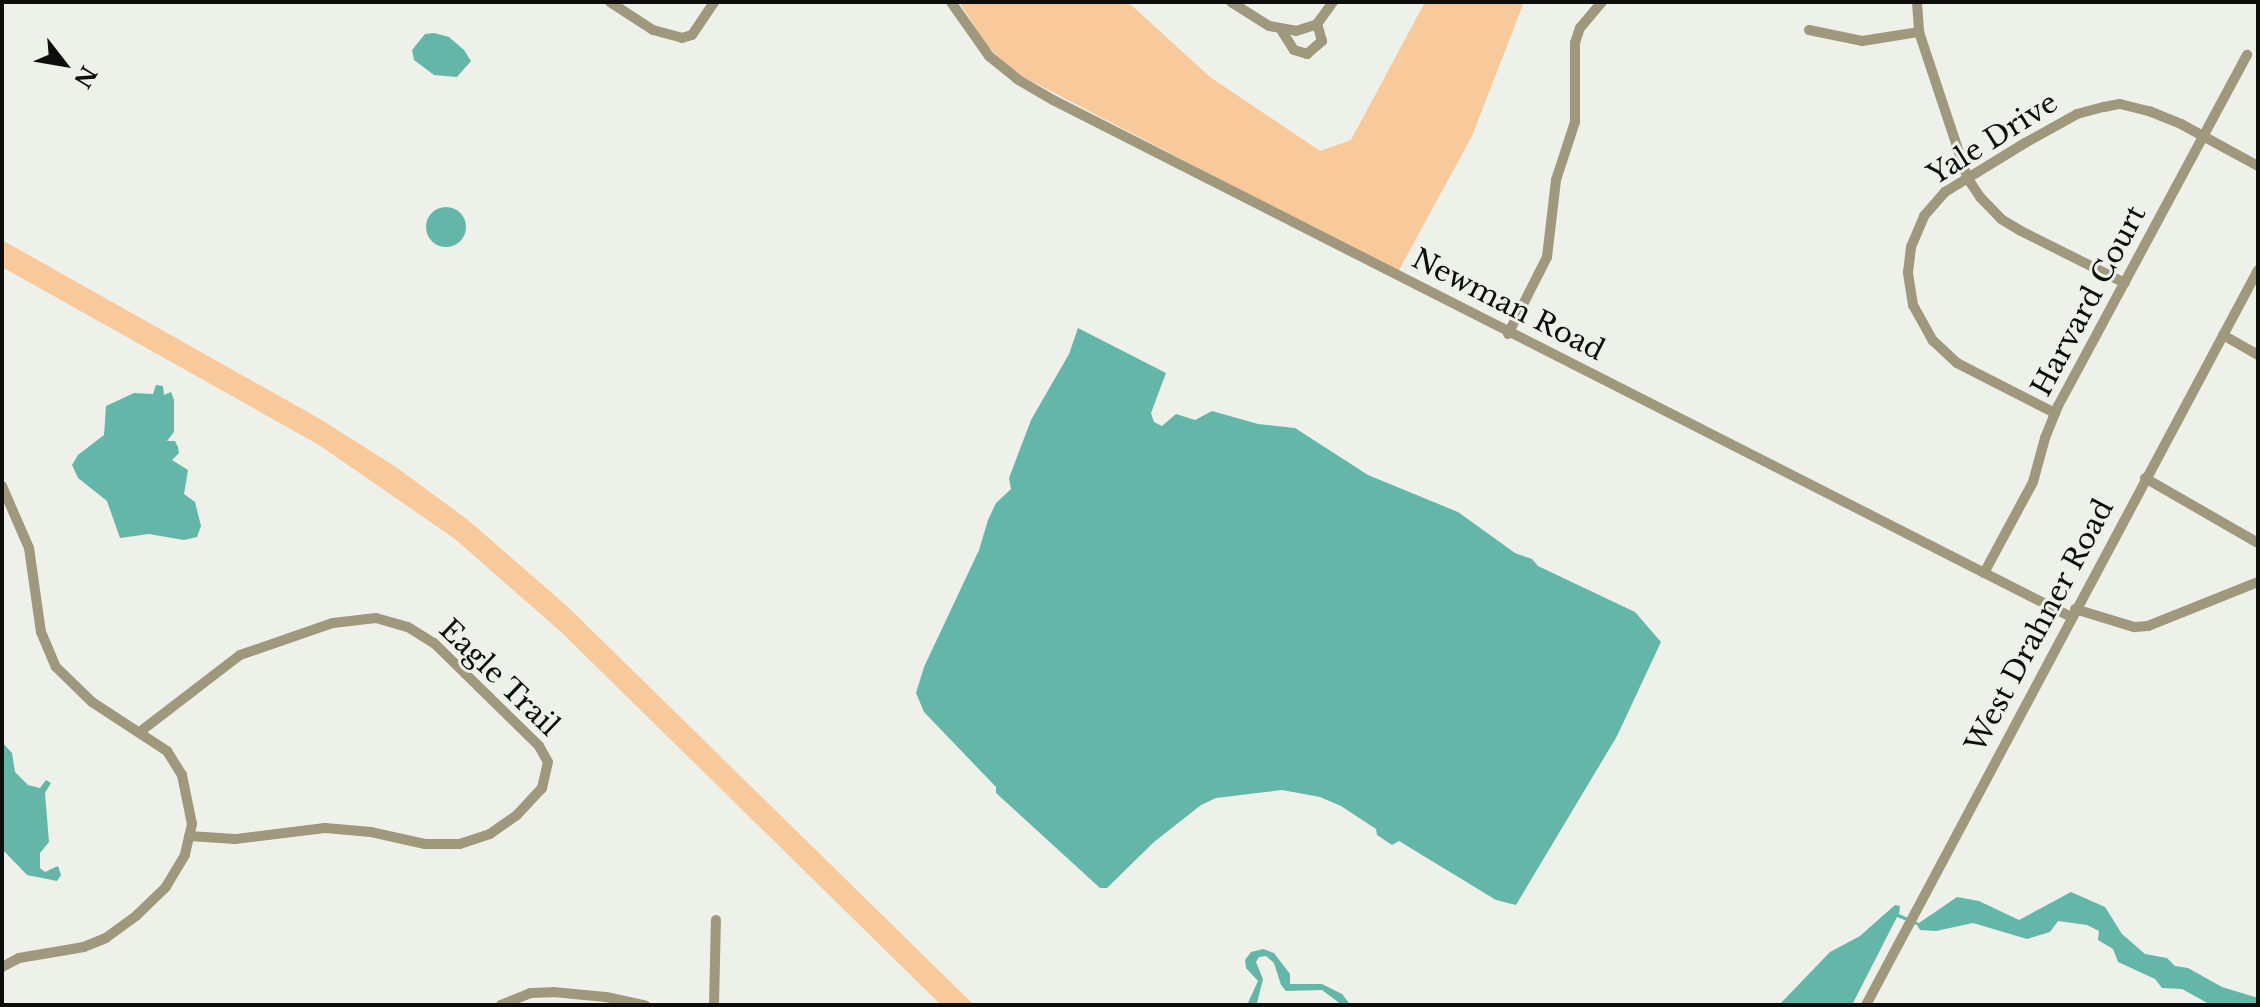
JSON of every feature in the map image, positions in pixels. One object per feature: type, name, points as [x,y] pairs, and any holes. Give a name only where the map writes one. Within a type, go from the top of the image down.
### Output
[{"type":"street","points":[[610,2],[653,30],[682,38],[692,35],[714,2]]},
{"type":"street","name":"Newman Road","points":[[951,2],[989,56],[1017,79],[1508,334],[1984,573],[2073,613],[2134,627],[2148,626],[2258,582]]},
{"type":"street","points":[[1231,2],[1282,31],[1294,50],[1307,54],[1322,41],[1317,24]]},
{"type":"street","points":[[1282,31],[1296,31],[1317,24],[1333,2]]},
{"type":"street","points":[[1508,334],[1547,257],[1556,180],[1575,122],[1575,43],[1580,28],[1602,2]]},
{"type":"street","points":[[1917,2],[1919,32],[1968,179],[1988,208],[2001,219],[2125,283]]},
{"type":"street","points":[[1809,30],[1862,41],[1919,32]]},
{"type":"street","name":"Harvard Court","points":[[1984,573],[2033,482],[2055,413],[2247,55]]},
{"type":"street","name":"Yale Drive","points":[[2055,413],[1957,363],[1933,341],[1913,305],[1908,272],[1911,247],[1924,216],[1945,192],[2077,114],[2120,104],[2149,111],[2204,136],[2258,166]]},
{"type":"street","name":"West Drahner Road","points":[[1866,1005],[2258,270]]},
{"type":"street","points":[[2223,335],[2258,355]]},
{"type":"street","points":[[2145,478],[2258,543]]},
{"type":"street","points":[[2,486],[29,548],[41,632],[56,667],[92,702],[141,731],[167,751],[180,770],[190,807],[185,855],[166,887],[106,938],[84,947],[19,958],[2,967]]},
{"type":"street","name":"Eagle Trail","points":[[141,731],[240,655],[333,623],[376,618],[408,627],[434,643],[539,746],[548,762],[547,779],[542,788],[517,815],[490,834],[460,844],[425,844],[371,832],[325,828],[235,839],[189,836]]},
{"type":"street","points":[[714,1005],[716,920]]},
{"type":"street","points":[[501,1005],[530,993],[553,992],[606,997],[645,1005]]},
{"type":"shaded area","points":[[959,2],[1128,2],[1210,77],[1320,151],[1351,140],[1425,2],[1524,2],[1472,136],[1398,272],[1016,73],[988,47]]},
{"type":"shaded area","points":[[2,240],[320,419],[396,467],[468,520],[569,608],[974,1005],[941,1005],[560,631],[455,539],[319,445],[2,267]]},
{"type":"water","points":[[425,34],[449,37],[471,61],[457,77],[434,75],[414,60],[412,50]]},
{"type":"water","points":[[446,207],[460,213],[466,227],[460,241],[446,247],[432,241],[426,227],[432,213]]},
{"type":"water","points":[[1078,328],[1166,373],[1151,413],[1154,422],[1162,426],[1176,414],[1195,420],[1212,411],[1258,424],[1295,428],[1368,475],[1458,512],[1515,553],[1532,559],[1538,566],[1635,612],[1661,642],[1617,736],[1516,905],[1496,900],[1399,841],[1392,845],[1377,835],[1376,829],[1341,806],[1320,797],[1282,790],[1216,798],[1201,805],[1154,842],[1107,888],[1100,888],[996,793],[996,787],[924,712],[916,693],[924,667],[979,550],[996,503],[1011,489],[1009,478],[1031,420],[1069,354]]},
{"type":"water","points":[[156,385],[163,386],[164,395],[171,392],[174,400],[174,432],[167,441],[175,441],[178,447],[179,453],[172,460],[188,470],[184,494],[195,502],[201,526],[197,537],[184,540],[149,534],[120,538],[107,501],[78,478],[72,465],[78,455],[104,435],[106,406],[134,393],[153,394]]},
{"type":"water","points":[[2,742],[12,753],[15,772],[28,785],[40,788],[46,780],[51,783],[45,793],[49,842],[40,853],[40,868],[45,872],[58,866],[61,875],[57,881],[27,875],[2,849]]},
{"type":"water","points":[[2071,892],[2105,907],[2122,934],[2145,954],[2167,958],[2175,966],[2188,968],[2222,987],[2258,998],[2258,1005],[2211,1005],[2182,989],[2162,988],[2155,979],[2118,962],[2113,949],[2098,940],[2099,931],[2087,925],[2058,921],[2050,932],[2027,939],[1973,923],[1936,931],[1920,930],[1917,925],[1897,917],[1852,1005],[1779,1005],[1830,952],[1860,936],[1895,905],[1900,906],[1899,914],[1919,923],[1957,897],[1979,901],[2019,920]]},
{"type":"water","points":[[1263,949],[1274,953],[1290,974],[1290,984],[1322,984],[1342,994],[1349,1003],[1360,1005],[1342,1005],[1322,990],[1286,991],[1274,963],[1266,956],[1259,957],[1256,962],[1263,979],[1257,1003],[1247,1005],[1258,981],[1246,968],[1245,960],[1251,952]]}]
